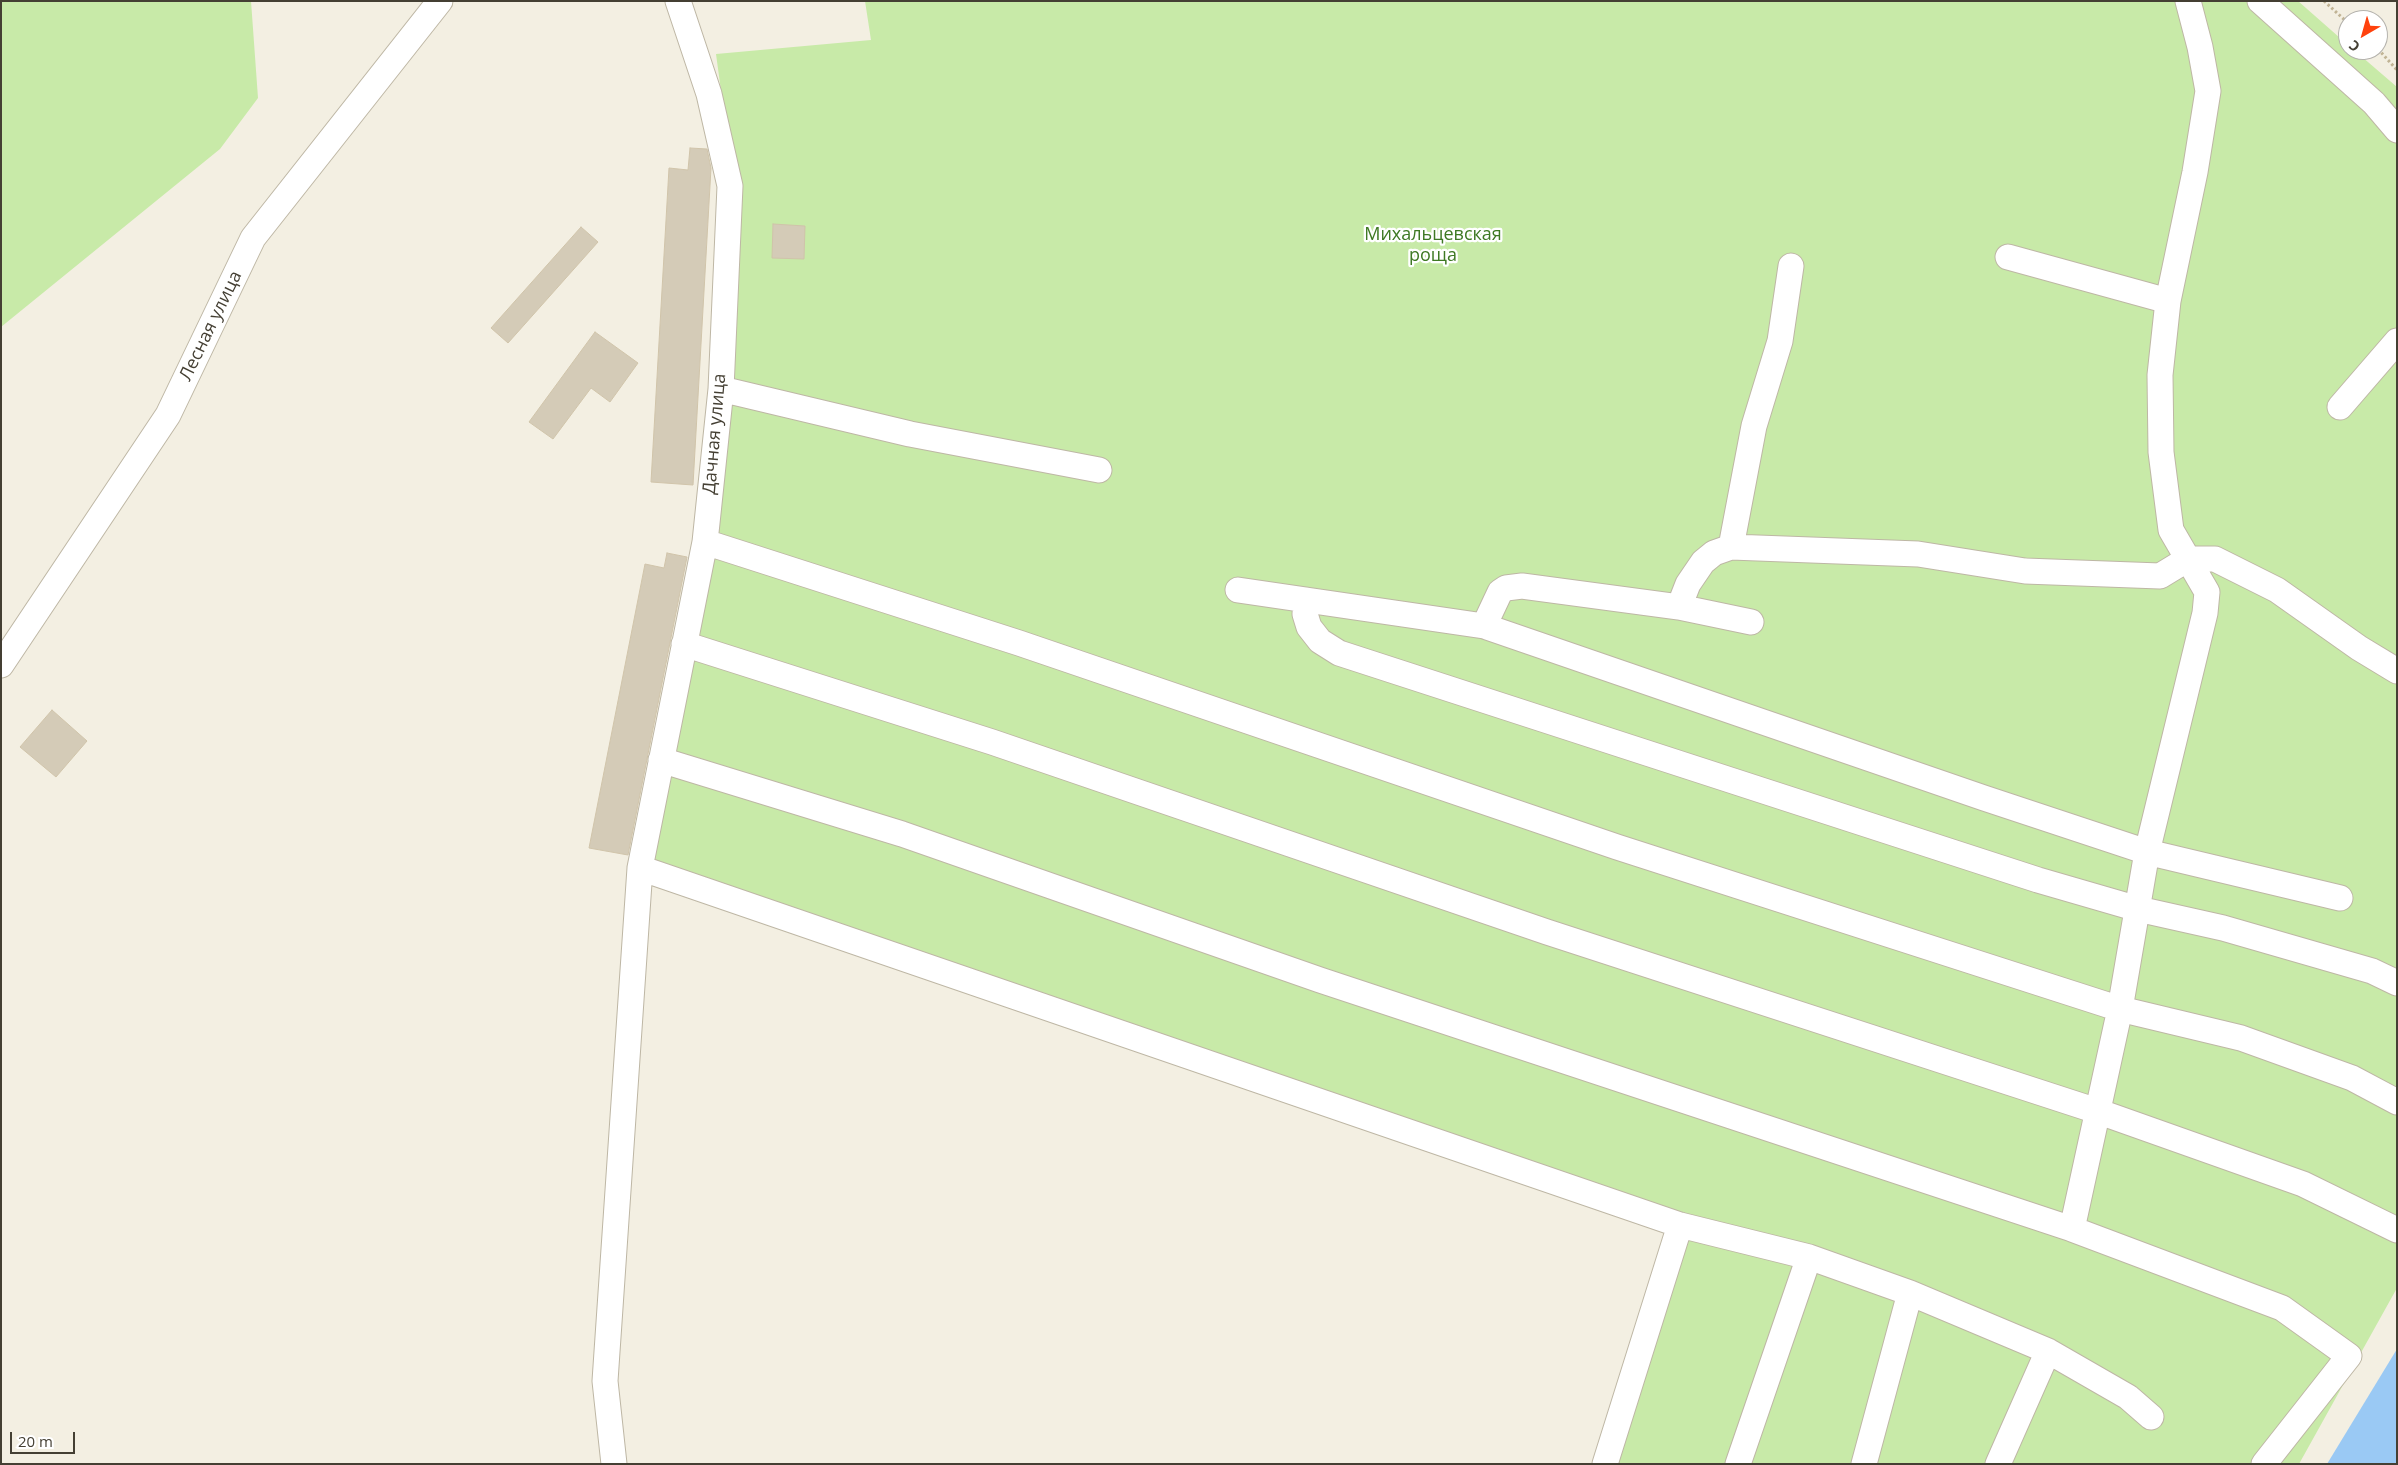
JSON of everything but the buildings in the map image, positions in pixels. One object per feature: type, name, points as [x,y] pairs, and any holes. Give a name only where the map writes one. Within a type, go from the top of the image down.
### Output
[{"type":"street","name":"Лесная улица","points":[[1,665],[168,415],[253,238],[440,1]]},
{"type":"street","name":"Дачная улица","points":[[614,1464],[605,1382],[640,868],[705,542],[721,389],[730,186],[709,94],[678,1]]},
{"type":"street","points":[[2072,1229],[2120,1008],[2147,852],[2205,612],[2207,592],[2171,530],[2160,452],[2160,374],[2168,301],[2196,172],[2208,91],[2200,48],[2188,1]]},
{"type":"street","points":[[2260,1],[2374,104],[2397,130]]},
{"type":"street","points":[[2008,257],[2168,301]]},
{"type":"street","points":[[1731,548],[1754,426],[1780,341],[1791,266]]},
{"type":"street","points":[[2340,407],[2397,342]]},
{"type":"street","points":[[721,389],[910,434],[1099,470]]},
{"type":"street","points":[[705,542],[1028,647],[1617,847],[2120,1008],[2241,1038],[2352,1078],[2397,1102]]},
{"type":"street","points":[[1679,607],[1688,584],[1703,562],[1714,553],[1731,548],[1918,554],[2025,571],[2160,576],[2188,559],[2215,559],[2277,590],[2359,648],[2397,671]]},
{"type":"street","points":[[1484,626],[1500,592],[1514,586],[1679,607],[1751,622]]},
{"type":"street","points":[[1238,590],[1484,626],[2147,852],[2340,898]]},
{"type":"street","points":[[1306,600],[1305,614],[1310,627],[1320,641],[1339,653],[2038,880],[2138,909],[2223,928],[2372,971],[2397,983]]},
{"type":"street","points":[[684,644],[992,742],[1547,932],[2097,1111],[2303,1184],[2397,1230]]},
{"type":"street","points":[[661,760],[902,834],[1320,980],[2072,1229],[2282,1308],[2349,1356],[2264,1464]]},
{"type":"street","points":[[640,868],[1680,1225],[1808,1257],[1910,1293],[2048,1351],[2128,1397],[2151,1417]]},
{"type":"street","points":[[1605,1464],[1680,1225]]},
{"type":"street","points":[[1738,1464],[1808,1257]]},
{"type":"street","points":[[1864,1464],[1910,1293]]},
{"type":"street","points":[[1998,1464],[2048,1351]]},
{"type":"path","points":[[2324,1],[2338,14]]},
{"type":"path","points":[[2388,60],[2397,70]]},
{"type":"green space","points":[[1,1],[251,1],[258,98],[220,149],[1,327]]},
{"type":"green space","name":"Михальцевская роща","points":[[865,1],[2298,1],[2338,36],[2338,60],[2366,60],[2397,87],[2397,1288],[2299,1464],[1594,1464],[1668,1231],[645,877],[711,542],[734,186],[716,54],[871,40]]},
{"type":"water","points":[[2397,1349],[2397,1464],[2327,1464]]}]
